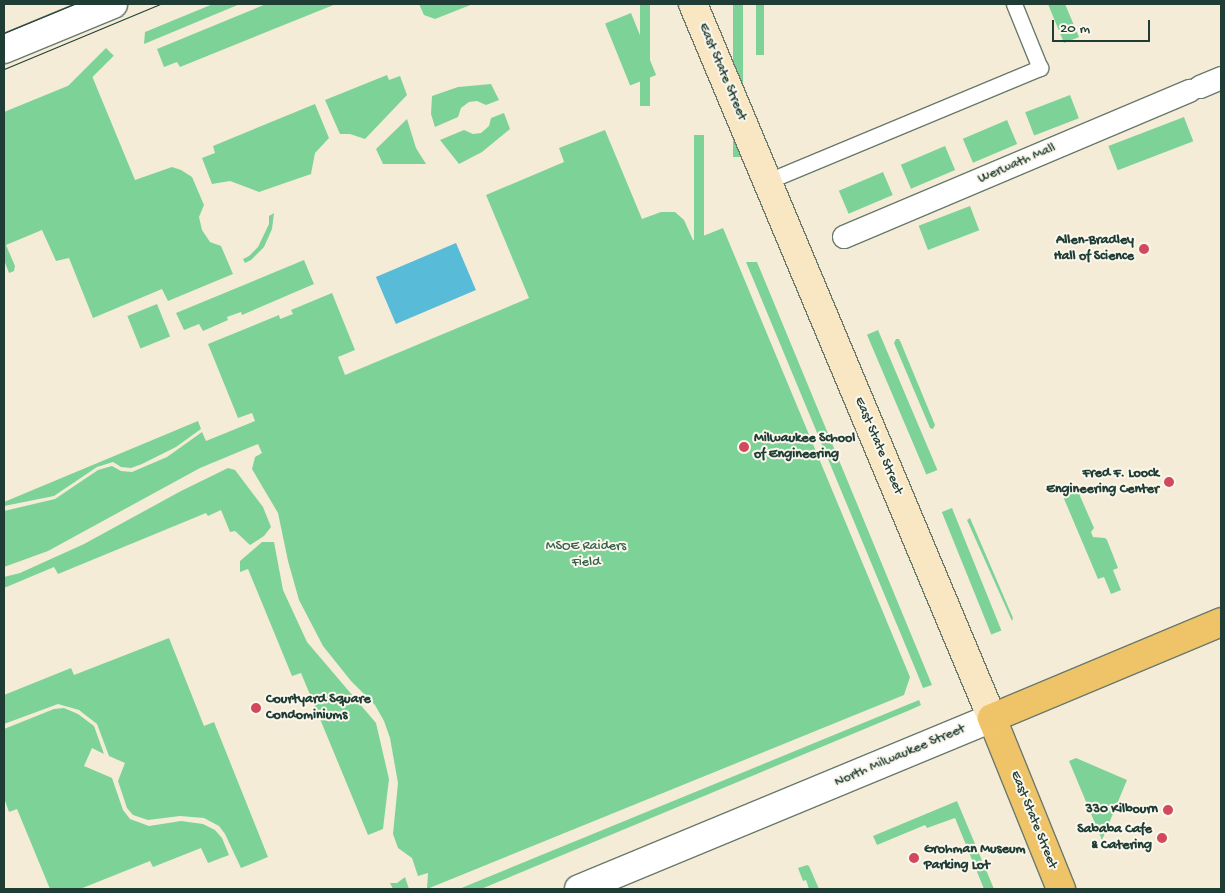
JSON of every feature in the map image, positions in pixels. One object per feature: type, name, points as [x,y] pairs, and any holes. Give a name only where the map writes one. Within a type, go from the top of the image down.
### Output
[{"type":"main road","name":"East State Street","points":[[693,4],[992,718],[1061,889]]},
{"type":"main road","name":"North Milwaukee Street","points":[[992,718],[1221,622]]},
{"type":"street","points":[[4,49],[113,4]]},
{"type":"street","name":"Werwath Mall","points":[[844,237],[1221,78]]},
{"type":"street","name":"North Milwaukee Street","points":[[579,889],[992,718]]},
{"type":"lane","points":[[768,181],[1040,68],[1014,4]]},
{"type":"green space","points":[[213,4],[240,4],[144,44],[145,32]]},
{"type":"green space","points":[[266,4],[336,4],[180,67],[177,62],[164,67],[157,49]]},
{"type":"green space","points":[[419,4],[473,4],[435,19],[424,15]]},
{"type":"green space","points":[[640,4],[650,4],[650,106],[640,106]]},
{"type":"green space","points":[[733,4],[743,4],[743,157],[733,157]]},
{"type":"green space","points":[[756,4],[764,4],[764,55],[756,55]]},
{"type":"green space","points":[[1048,4],[1065,4],[1079,37],[1064,43]]},
{"type":"green space","points":[[631,13],[656,75],[630,86],[605,23]]},
{"type":"green space","points":[[106,48],[114,56],[35,134],[28,126]]},
{"type":"green space","points":[[387,75],[389,80],[400,76],[407,95],[365,139],[350,134],[340,134],[325,100]]},
{"type":"green space","points":[[92,76],[135,180],[172,167],[192,177],[204,205],[199,217],[202,230],[210,242],[221,246],[233,274],[168,301],[162,289],[93,318],[69,258],[56,261],[42,230],[6,245],[15,266],[14,271],[9,273],[4,260],[4,112]]},
{"type":"green space","points":[[491,84],[499,100],[486,105],[477,101],[469,102],[461,108],[458,117],[435,127],[431,114],[432,96],[458,87]]},
{"type":"green space","points":[[1070,95],[1079,118],[1034,136],[1025,112]]},
{"type":"green space","points":[[315,104],[329,138],[315,153],[311,174],[259,192],[230,181],[212,184],[202,158],[215,153],[213,146]]},
{"type":"green space","points":[[504,113],[510,129],[482,152],[459,164],[440,140],[464,130],[473,134],[481,133],[489,126],[491,118]]},
{"type":"green space","points":[[1184,117],[1193,141],[1118,170],[1108,146]]},
{"type":"green space","points":[[407,119],[416,148],[426,164],[383,164],[376,149]]},
{"type":"green space","points":[[1007,120],[1017,144],[973,163],[963,139]]},
{"type":"green space","name":"MSOE Raiders Field","points":[[605,130],[642,219],[661,212],[675,212],[684,220],[693,240],[723,228],[910,677],[904,695],[427,889],[428,873],[418,876],[412,858],[398,848],[393,834],[398,783],[390,738],[384,721],[375,705],[351,681],[323,646],[299,600],[288,561],[278,513],[252,469],[255,457],[262,453],[258,444],[200,468],[48,551],[4,567],[4,511],[55,499],[98,470],[112,466],[121,471],[132,472],[167,457],[202,432],[206,441],[255,421],[252,413],[238,418],[208,344],[279,315],[280,319],[293,314],[291,310],[332,293],[355,350],[338,357],[345,375],[529,298],[486,195],[564,162],[559,148]]},
{"type":"green space","points":[[694,135],[704,135],[704,264],[694,264]]},
{"type":"green space","points":[[945,146],[955,170],[911,189],[901,165]]},
{"type":"green space","points":[[883,172],[893,195],[849,214],[839,191]]},
{"type":"green space","points":[[970,206],[979,230],[928,250],[919,226]]},
{"type":"green space","points":[[274,213],[272,229],[264,247],[251,260],[245,263],[243,259],[258,247],[269,224],[269,216]]},
{"type":"green space","points":[[304,260],[314,284],[242,315],[241,312],[227,317],[228,320],[203,331],[199,324],[184,330],[176,313]]},
{"type":"green space","points":[[746,262],[757,262],[932,685],[923,688]]},
{"type":"green space","points":[[157,304],[170,336],[140,348],[127,316]]},
{"type":"green space","points":[[878,330],[937,470],[926,475],[867,335]]},
{"type":"green space","points":[[896,339],[899,339],[901,343],[935,425],[933,429],[930,428],[894,343]]},
{"type":"green space","points":[[198,421],[201,429],[176,447],[142,464],[131,468],[121,467],[113,462],[97,467],[54,496],[4,506],[4,502]]},
{"type":"green space","points":[[228,468],[235,470],[263,507],[271,527],[264,536],[250,545],[235,531],[230,532],[221,510],[208,516],[206,513],[58,574],[54,567],[4,588],[4,577],[20,573],[84,544],[181,491]]},
{"type":"green space","points":[[1072,488],[1077,489],[1094,528],[1091,532],[1093,537],[1105,538],[1107,540],[1118,568],[1113,570],[1121,590],[1111,594],[1104,577],[1098,579],[1062,494]]},
{"type":"green space","points":[[952,508],[1001,630],[991,635],[942,512]]},
{"type":"green space","points":[[970,518],[1013,618],[1012,621],[967,520]]},
{"type":"green space","points":[[262,542],[274,542],[283,590],[307,642],[376,723],[389,779],[383,829],[368,835],[301,673],[292,676],[248,569],[240,572],[240,561]]},
{"type":"green space","points":[[169,638],[204,726],[214,722],[268,857],[241,868],[225,834],[219,826],[204,818],[180,816],[148,820],[133,815],[127,808],[118,781],[125,763],[109,756],[97,724],[79,710],[58,704],[4,724],[4,695],[71,668],[74,675]]},
{"type":"green space","points":[[919,700],[921,705],[910,710],[481,889],[459,889]]},
{"type":"green space","points":[[64,708],[78,714],[94,726],[104,754],[92,748],[84,766],[112,778],[123,810],[130,819],[149,826],[181,821],[203,824],[215,830],[222,838],[229,855],[208,863],[201,848],[153,867],[150,861],[80,889],[50,889],[17,809],[9,812],[4,798],[4,729],[54,709]]},
{"type":"green space","points":[[1076,758],[1127,780],[1102,840],[1069,761]]},
{"type":"green space","points":[[957,801],[994,889],[984,889],[955,818],[927,828],[925,825],[877,845],[873,836]]},
{"type":"green space","points":[[807,865],[819,889],[809,889],[806,880],[803,881],[798,868]]},
{"type":"green space","points":[[405,877],[409,889],[393,889],[390,883],[397,883]]},
{"type":"water","points":[[456,243],[476,290],[396,324],[376,277]]},
{"type":"tram line","points":[[4,33],[74,4]]},
{"type":"tram line","points":[[4,69],[160,4]]},
{"type":"place","name":"Allen-Bradley Hall of Science","points":[[1144,249]]},
{"type":"place","name":"Milwaukee School of Engineering","points":[[744,447]]},
{"type":"place","name":"Fred F. Loock Engineering Center","points":[[1169,482]]},
{"type":"place","name":"Courtyard Square Condominiums","points":[[256,708]]},
{"type":"place","name":"330 Kilbourn","points":[[1168,810]]},
{"type":"place","name":"Sababa Cafe & Catering","points":[[1162,838]]},
{"type":"place","name":"Grohman Museum Parking Lot","points":[[914,858]]}]
